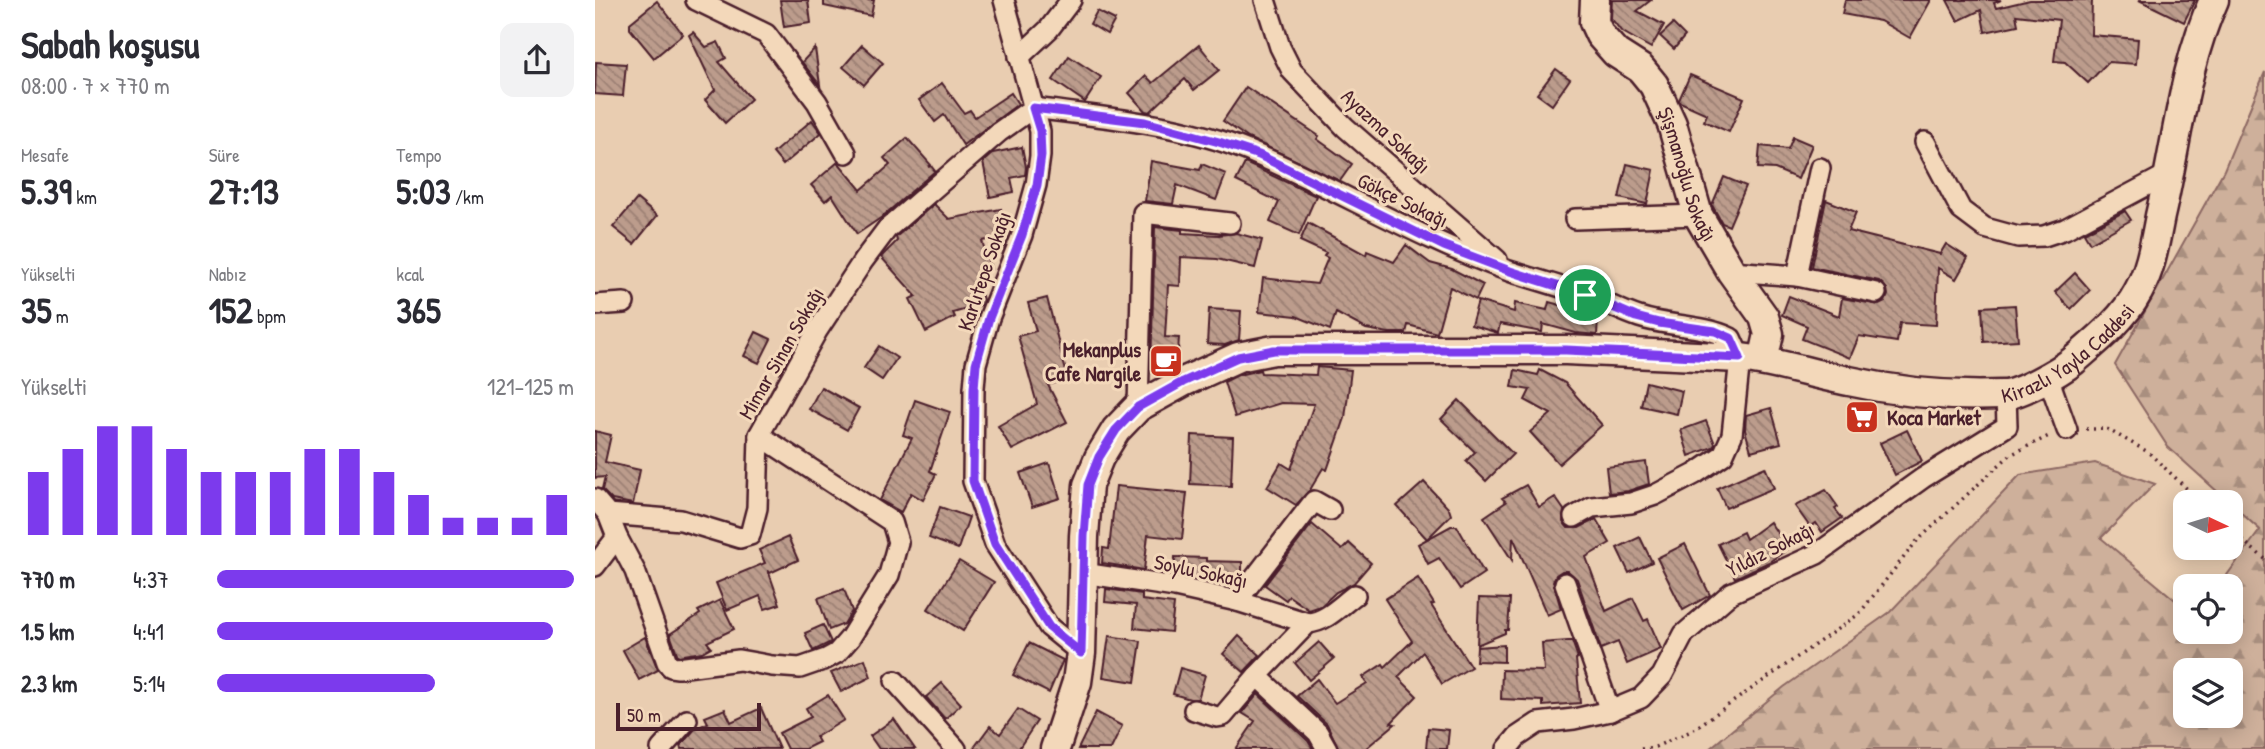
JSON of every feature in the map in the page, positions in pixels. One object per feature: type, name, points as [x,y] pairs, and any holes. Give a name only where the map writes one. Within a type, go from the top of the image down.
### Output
[{"type":"main road","name":"Şişmanoğlu Sokağı","points":[[1595,0],[1594,22],[1600,35],[1616,53],[1641,69],[1654,85],[1672,124],[1698,215],[1731,271],[1764,317],[1769,334],[1751,359]]},
{"type":"main road","name":"Kirazlı Yayla Caddesi","points":[[1055,749],[1077,682],[1081,653],[1088,485],[1099,457],[1116,430],[1138,407],[1183,382],[1238,357],[1274,350],[1566,350],[1751,359],[1851,382],[1945,395],[2006,395],[2066,366],[2110,329],[2138,293],[2150,261],[2190,68],[2205,18],[2214,0]]},
{"type":"street","points":[[696,0],[766,34],[817,102],[846,153]]},
{"type":"street","name":"Karlıtepe Sokağı","points":[[1004,0],[1040,131],[1041,156],[1037,185],[1022,235],[989,318],[976,364],[973,481],[995,544],[1049,627],[1081,653]]},
{"type":"street","points":[[1019,57],[1049,29],[1071,0]]},
{"type":"street","name":"Ayazma Sokağı","points":[[1265,0],[1291,71],[1345,127],[1510,271]]},
{"type":"street","name":"Gökçe Sokağı","points":[[1033,108],[1145,122],[1259,155],[1444,246],[1585,295],[1636,317],[1715,331],[1731,338],[1751,359]]},
{"type":"street","name":"Mimar Sinan Sokağı","points":[[608,514],[681,520],[740,538],[750,536],[757,508],[759,435],[817,331],[863,261],[887,229],[999,132],[1033,108]]},
{"type":"street","points":[[1926,142],[1961,210],[1985,228],[2018,237],[2044,236],[2065,229],[2170,173]]},
{"type":"street","points":[[1797,276],[1820,168]]},
{"type":"street","points":[[1138,407],[1143,213],[1230,223]]},
{"type":"street","points":[[1575,219],[1698,215]]},
{"type":"street","points":[[1731,271],[1797,276],[1876,293]]},
{"type":"street","points":[[595,304],[624,303]]},
{"type":"street","points":[[1574,517],[1593,507],[1631,503],[1655,495],[1695,474],[1723,454],[1732,435],[1751,359]]},
{"type":"street","points":[[2048,377],[2067,430]]},
{"type":"street","name":"Yıldız Sokağı","points":[[1507,749],[1517,737],[1538,723],[1610,711],[1641,698],[1662,676],[1684,635],[1731,593],[1817,554],[1923,478],[2007,426],[2006,395]]},
{"type":"street","points":[[595,499],[608,514],[635,571],[667,663],[671,667],[739,660],[800,668],[826,659],[837,653],[851,638],[889,575],[898,542],[892,522],[759,435]]},
{"type":"street","points":[[1237,600],[1314,501],[1330,510]]},
{"type":"street","points":[[595,566],[617,537]]},
{"type":"street","name":"Soylu Sokağı","points":[[1083,573],[1237,600],[1308,623]]},
{"type":"street","points":[[1565,583],[1610,711]]},
{"type":"street","points":[[1194,710],[1217,717],[1223,716],[1308,623],[1325,618],[1355,595]]},
{"type":"street","points":[[1257,676],[1318,733],[1327,749]]},
{"type":"street","points":[[895,681],[956,749]]},
{"type":"street","points":[[661,749],[687,720]]},
{"type":"path","points":[[1641,749],[1655,747],[1691,731],[1859,614],[1916,541],[2010,454],[2044,437],[2067,430],[2107,429],[2148,452],[2188,490]]},
{"type":"path","points":[[2243,541],[2265,559]]},
{"type":"green space","points":[[2265,72],[2265,749],[1709,749],[1784,687],[1890,612],[2020,475],[2095,463],[2155,484],[2101,538],[2173,598],[2173,644],[2243,644],[2243,574],[2228,574],[2238,560],[2243,560],[2243,553],[2260,530],[2243,515],[2243,490],[2216,490],[2168,447],[2115,365],[2224,170]]},
{"type":"building","points":[[780,0],[808,0],[811,23],[784,27]]},
{"type":"building","points":[[824,0],[874,0],[871,16],[824,6]]},
{"type":"building","points":[[1612,0],[1651,0],[1637,11],[1664,25],[1651,48],[1621,31],[1611,18]]},
{"type":"building","points":[[1845,0],[1931,0],[1910,38],[1880,21],[1842,14]]},
{"type":"building","points":[[1947,0],[2001,0],[1994,3],[1996,8],[2030,0],[2092,0],[2091,35],[2138,39],[2136,64],[2108,62],[2088,83],[2065,62],[2054,61],[2059,20],[2016,15],[2018,25],[1985,32],[1981,10],[1958,21]]},
{"type":"building","points":[[2139,0],[2195,0],[2184,22]]},
{"type":"building","points":[[657,1],[683,34],[654,58],[630,29],[630,23]]},
{"type":"building","points":[[1097,11],[1115,20],[1107,34],[1090,24]]},
{"type":"building","points":[[1673,24],[1685,36],[1674,49],[1660,36]]},
{"type":"building","points":[[693,32],[706,47],[718,42],[726,58],[719,62],[751,99],[725,123],[705,100],[715,90],[689,35]]},
{"type":"building","points":[[862,45],[883,63],[864,85],[843,67]]},
{"type":"building","points":[[1199,45],[1219,70],[1194,90],[1185,79],[1150,112],[1145,111],[1129,93],[1146,76],[1153,83]]},
{"type":"building","points":[[815,48],[820,85],[802,62]]},
{"type":"building","points":[[1069,56],[1101,77],[1085,102],[1053,80]]},
{"type":"building","points":[[596,62],[626,64],[623,96],[595,94]]},
{"type":"building","points":[[1556,69],[1570,79],[1552,105],[1537,94]]},
{"type":"building","points":[[1690,75],[1744,98],[1729,132],[1704,121],[1707,114],[1680,102]]},
{"type":"building","points":[[942,83],[964,113],[970,110],[975,117],[1011,93],[1018,104],[963,145],[944,115],[935,122],[919,100]]},
{"type":"building","points":[[1246,87],[1319,136],[1317,139],[1352,164],[1340,181],[1248,138],[1223,121]]},
{"type":"building","points":[[812,120],[821,133],[783,165],[773,153]]},
{"type":"building","points":[[1793,137],[1812,145],[1798,179],[1775,169],[1758,168],[1760,146],[1788,149]]},
{"type":"building","points":[[907,138],[931,165],[928,167],[931,166],[935,171],[882,217],[857,234],[832,195],[825,201],[811,185],[838,162],[861,190],[890,165],[884,158]]},
{"type":"building","points":[[1022,147],[1025,175],[1011,178],[1014,192],[990,197],[983,162],[993,153]]},
{"type":"building","points":[[1151,161],[1200,170],[1202,164],[1226,174],[1216,200],[1177,185],[1173,204],[1145,201]]},
{"type":"building","points":[[1245,163],[1316,196],[1299,235],[1270,222],[1279,202],[1236,181]]},
{"type":"building","points":[[1627,164],[1654,170],[1647,204],[1619,198]]},
{"type":"building","points":[[1724,177],[1746,186],[1729,226],[1722,223],[1712,205]]},
{"type":"building","points":[[637,199],[657,216],[634,244],[613,227]]},
{"type":"building","points":[[1826,200],[1856,212],[1848,231],[1940,254],[1946,244],[1968,258],[1956,279],[1938,268],[1936,325],[1900,323],[1897,342],[1859,336],[1850,358],[1802,339],[1807,326],[1782,315],[1789,296],[1839,316],[1842,298],[1879,305],[1885,302],[1888,295],[1887,289],[1879,281],[1812,267]]},
{"type":"building","points":[[934,204],[949,219],[1001,209],[1007,236],[982,241],[991,269],[976,274],[983,300],[981,305],[953,313],[955,317],[926,332],[910,299],[916,296],[881,257],[897,241],[896,237]]},
{"type":"building","points":[[2125,211],[2131,220],[2090,243],[2084,233]]},
{"type":"building","points":[[1308,223],[1366,255],[1367,251],[1394,262],[1406,245],[1430,263],[1452,269],[1483,285],[1476,300],[1450,287],[1437,333],[1408,325],[1406,333],[1366,329],[1336,313],[1330,330],[1296,316],[1259,312],[1263,278],[1317,284],[1328,258],[1324,256],[1326,253],[1300,241]]},
{"type":"building","points":[[1155,227],[1182,230],[1182,233],[1236,233],[1262,240],[1255,268],[1217,259],[1181,257],[1180,286],[1168,285],[1165,337],[1179,338],[1177,367],[1168,371],[1151,370]]},
{"type":"building","points":[[2075,273],[2090,290],[2071,309],[2055,292]]},
{"type":"building","points":[[1047,298],[1068,379],[1048,385],[1067,422],[1012,450],[998,426],[1037,404],[1018,336],[1036,331],[1028,303]]},
{"type":"building","points":[[1478,301],[1514,312],[1515,303],[1547,310],[1549,302],[1575,309],[1573,316],[1598,319],[1597,335],[1576,333],[1543,324],[1542,332],[1500,324],[1498,333],[1471,325]]},
{"type":"building","points":[[2015,305],[2018,340],[1984,342],[1982,307]]},
{"type":"building","points":[[1209,309],[1241,311],[1239,340],[1225,345],[1207,344]]},
{"type":"building","points":[[756,332],[771,339],[759,363],[744,356]]},
{"type":"building","points":[[879,346],[897,358],[882,380],[864,368]]},
{"type":"building","points":[[1317,367],[1351,370],[1345,418],[1327,470],[1323,468],[1310,490],[1296,505],[1267,487],[1281,463],[1291,469],[1314,404],[1281,403],[1235,417],[1224,382],[1238,375],[1260,370],[1261,373],[1316,375]]},
{"type":"building","points":[[1515,370],[1538,375],[1540,370],[1565,383],[1602,425],[1559,464],[1530,432],[1551,414],[1525,400],[1530,390],[1512,387]]},
{"type":"building","points":[[1646,382],[1682,391],[1677,414],[1641,406]]},
{"type":"building","points":[[821,387],[859,408],[847,430],[809,409]]},
{"type":"building","points":[[915,400],[950,412],[930,471],[936,474],[923,500],[911,493],[901,512],[880,500],[912,438],[903,435]]},
{"type":"building","points":[[1459,400],[1513,454],[1486,481],[1466,461],[1475,452],[1441,419]]},
{"type":"building","points":[[1771,408],[1781,443],[1751,451],[1745,430],[1746,415]]},
{"type":"building","points":[[1706,421],[1715,444],[1689,456],[1681,430]]},
{"type":"building","points":[[1907,430],[1922,461],[1895,475],[1880,443]]},
{"type":"building","points":[[595,431],[611,435],[605,462],[640,470],[633,504],[612,500],[602,490],[605,477],[595,478]]},
{"type":"building","points":[[1192,435],[1233,437],[1231,486],[1190,484]]},
{"type":"building","points":[[1646,462],[1649,484],[1628,491],[1609,493],[1606,467]]},
{"type":"building","points":[[1049,463],[1060,498],[1032,507],[1020,473]]},
{"type":"building","points":[[1765,467],[1774,488],[1726,508],[1717,488]]},
{"type":"building","points":[[1424,482],[1449,509],[1451,515],[1427,539],[1397,506]]},
{"type":"building","points":[[1526,485],[1539,507],[1555,497],[1564,510],[1563,522],[1568,528],[1579,528],[1596,519],[1610,543],[1586,557],[1606,611],[1633,598],[1644,621],[1648,619],[1661,649],[1627,664],[1618,642],[1601,649],[1577,579],[1568,571],[1556,575],[1553,581],[1561,609],[1547,615],[1513,537],[1512,560],[1484,517],[1506,502],[1502,498]]},
{"type":"building","points":[[1116,486],[1187,493],[1182,539],[1148,535],[1144,570],[1102,563],[1103,548],[1109,549]]},
{"type":"building","points":[[1826,490],[1842,518],[1822,532],[1816,523],[1810,527],[1795,506]]},
{"type":"building","points":[[940,507],[969,517],[958,549],[929,538]]},
{"type":"building","points":[[1770,522],[1788,549],[1769,562],[1735,578],[1718,544],[1743,532],[1746,539]]},
{"type":"building","points":[[1312,524],[1342,550],[1349,543],[1371,563],[1354,583],[1336,592],[1321,606],[1309,610],[1289,596],[1286,600],[1265,585]]},
{"type":"building","points":[[1451,526],[1457,526],[1484,573],[1460,589],[1439,558],[1428,564],[1418,544]]},
{"type":"building","points":[[788,537],[798,560],[770,573],[768,570],[780,604],[765,609],[760,596],[727,610],[716,583],[765,563],[759,550]]},
{"type":"building","points":[[1640,537],[1652,562],[1629,573],[1617,548]]},
{"type":"building","points":[[1685,544],[1710,595],[1683,610],[1657,558]]},
{"type":"building","points":[[1175,557],[1242,562],[1242,575],[1233,586],[1226,586],[1174,575]]},
{"type":"building","points":[[959,561],[994,582],[963,631],[928,609]]},
{"type":"building","points":[[1418,578],[1434,604],[1431,605],[1471,667],[1442,684],[1423,652],[1398,677],[1417,696],[1391,723],[1395,724],[1365,749],[1339,749],[1327,724],[1297,696],[1317,679],[1335,703],[1367,683],[1363,677],[1383,664],[1385,667],[1412,641],[1385,599]]},
{"type":"building","points":[[844,589],[852,611],[844,624],[829,630],[818,598]]},
{"type":"building","points":[[1106,589],[1142,594],[1142,600],[1174,604],[1171,632],[1134,628],[1136,605],[1105,602]]},
{"type":"building","points":[[1479,598],[1510,599],[1508,630],[1477,645]]},
{"type":"building","points":[[720,600],[734,629],[707,642],[711,647],[702,652],[678,656],[670,634],[700,614],[698,611]]},
{"type":"building","points":[[823,625],[831,642],[813,651],[805,633]]},
{"type":"building","points":[[1109,636],[1141,641],[1135,682],[1103,677]]},
{"type":"building","points":[[1239,636],[1260,655],[1244,672],[1223,654]]},
{"type":"building","points":[[645,637],[658,670],[639,680],[623,650]]},
{"type":"building","points":[[1572,641],[1578,658],[1580,703],[1543,706],[1543,701],[1501,699],[1502,670],[1544,671],[1542,643]]},
{"type":"building","points":[[1319,642],[1334,659],[1309,680],[1295,663]]},
{"type":"building","points":[[1029,643],[1063,660],[1049,693],[1013,675]]},
{"type":"building","points":[[1504,645],[1504,662],[1476,661],[1477,647]]},
{"type":"building","points":[[865,659],[871,677],[841,692],[831,673]]},
{"type":"building","points":[[1180,668],[1205,675],[1198,699],[1173,694]]},
{"type":"building","points":[[942,683],[961,704],[945,719],[926,697]]},
{"type":"building","points":[[1258,694],[1308,741],[1313,749],[1236,749],[1255,721],[1242,713]]},
{"type":"building","points":[[828,695],[844,720],[816,737],[819,742],[805,749],[787,749],[779,733],[811,717],[806,708]]},
{"type":"building","points":[[761,708],[779,749],[681,749],[680,746],[696,728],[708,723],[705,717],[725,709],[731,722]]},
{"type":"building","points":[[1018,709],[1037,721],[1020,749],[973,749],[990,726],[1000,734]]},
{"type":"building","points":[[1096,712],[1122,726],[1111,749],[1078,749]]},
{"type":"building","points":[[894,719],[915,749],[879,749],[870,736]]},
{"type":"building","points":[[1428,728],[1449,730],[1447,749],[1426,749]]},
{"type":"place","name":"Mekanplus Cafe Nargile","points":[[1166,361]]},
{"type":"place","name":"Koca Market","points":[[1862,417]]},
{"type":"route","points":[[1033,108],[1145,122],[1259,155],[1444,246],[1585,295],[1636,317],[1715,331],[1731,338],[1740,358],[1566,350],[1274,350],[1238,357],[1183,382],[1138,407],[1116,430],[1099,457],[1088,485],[1081,653],[1049,627],[995,544],[973,481],[976,364],[989,318],[1022,235],[1037,185],[1041,156],[1040,131],[1033,108]]}]
